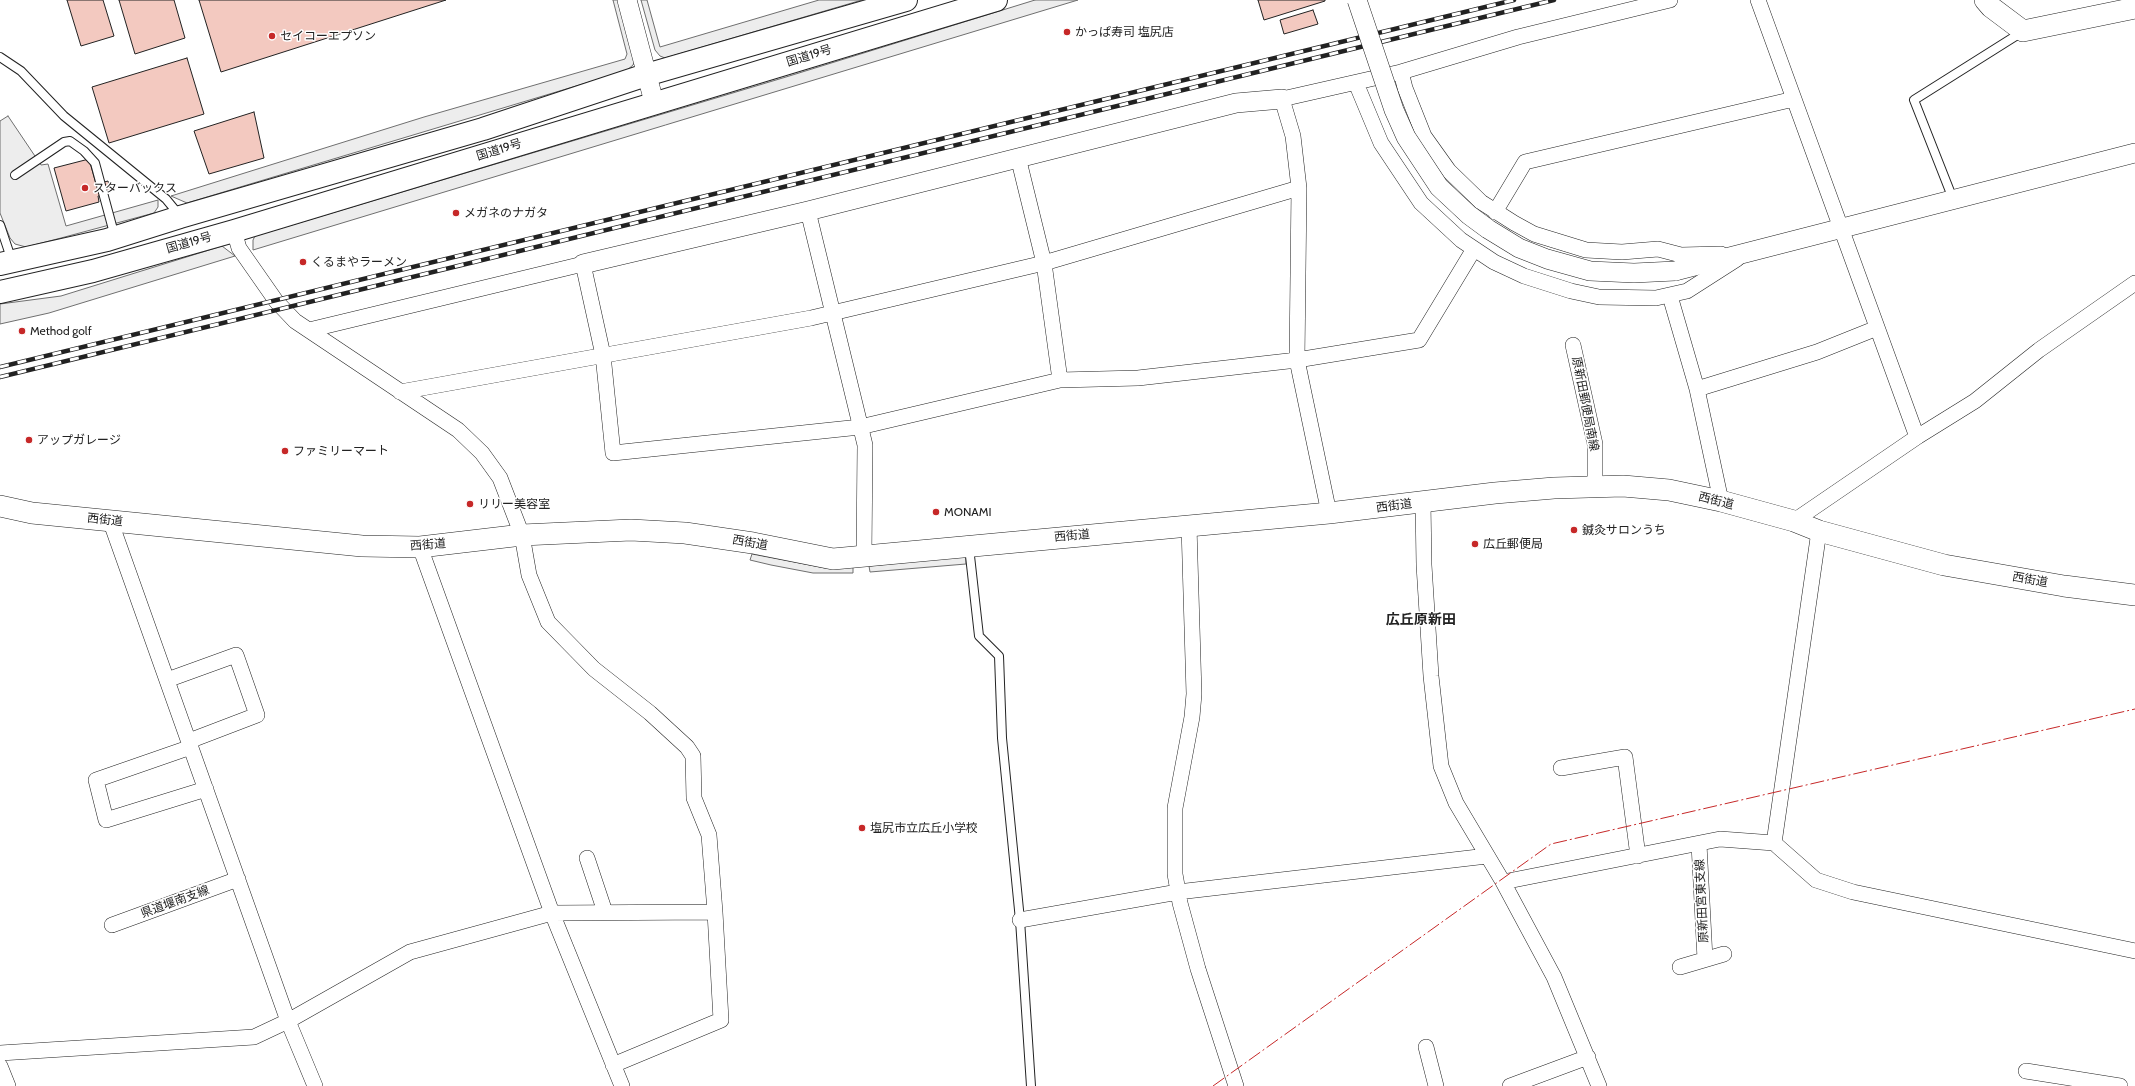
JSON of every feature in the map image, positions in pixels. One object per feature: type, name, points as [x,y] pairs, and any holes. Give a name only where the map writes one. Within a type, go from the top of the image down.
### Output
[{"type":"highway","name":"国道19号","points":[[6,263],[116,238],[180,217],[483,129],[646,75],[906,0]]},
{"type":"highway","name":"国道19号","points":[[0,292],[93,271],[234,231],[654,102],[996,0]]},
{"type":"main road","points":[[1985,0],[1991,7],[2023,31],[2135,8]]},
{"type":"main road","name":"西街道","points":[[0,506],[32,513],[362,546],[420,547],[522,535],[631,530],[685,533],[738,541],[833,559],[969,545],[1329,513],[1495,493],[1623,486],[1669,490],[1721,501],[1794,521],[1819,531],[1944,564],[2064,586],[2135,595]]},
{"type":"street","points":[[627,0],[654,102]]},
{"type":"street","points":[[1358,0],[1394,110],[1406,137],[1439,187],[1469,215],[1488,229],[1519,248],[1547,259],[1582,269],[1634,273],[1675,271],[2135,153]]},
{"type":"street","points":[[309,330],[808,211],[1236,103],[1282,99],[1356,83],[1401,72],[1518,37],[1670,0]]},
{"type":"street","points":[[1758,0],[1917,437]]},
{"type":"street","points":[[1401,72],[1424,136],[1450,171],[1481,202],[1495,212],[1534,234],[1586,250],[1622,252],[1658,249],[1681,255],[1744,254]]},
{"type":"street","points":[[1356,83],[1381,143],[1399,173],[1421,203],[1461,240],[1474,249],[1524,276],[1570,291],[1598,296],[1628,298],[1670,296],[1687,291],[1744,254]]},
{"type":"street","points":[[1282,99],[1293,136],[1299,188],[1296,360],[1329,513]]},
{"type":"street","points":[[1495,212],[1525,162],[1794,99]]},
{"type":"street","points":[[1018,157],[1044,263],[1060,380]]},
{"type":"street","points":[[400,392],[812,318],[1044,263],[1299,188]]},
{"type":"street","points":[[808,211],[865,445],[864,556]]},
{"type":"street","points":[[234,231],[239,248],[276,300],[295,322],[458,430],[482,453],[500,478],[522,535],[529,575],[548,622],[594,669],[650,713],[687,747],[693,756],[694,798],[709,835],[721,1020],[613,1065]]},
{"type":"street","points":[[583,264],[603,355],[613,454],[860,426],[1060,380],[1138,378],[1296,360],[1419,340],[1474,249]]},
{"type":"street","points":[[1794,521],[1917,437],[1975,401],[2039,350],[2135,283]]},
{"type":"street","points":[[1670,296],[1697,388],[1721,501]]},
{"type":"street","points":[[1697,388],[1817,352],[1877,328]]},
{"type":"street","name":"原新田郵便局南線","points":[[1573,345],[1595,444],[1595,487]]},
{"type":"street","points":[[1423,502],[1424,565],[1431,676],[1441,766],[1456,803],[1502,882],[1554,977],[1599,1086]]},
{"type":"street","points":[[110,520],[288,1021],[314,1086]]},
{"type":"street","points":[[1188,526],[1194,694],[1192,717],[1175,808],[1175,874],[1178,892],[1198,969],[1236,1086]]},
{"type":"street","points":[[1774,843],[1819,531]]},
{"type":"street","points":[[420,547],[552,913],[613,1065],[619,1085]]},
{"type":"street","points":[[167,680],[236,656],[257,714],[190,744],[96,780],[106,820],[206,789]]},
{"type":"street","points":[[1561,768],[1625,757],[1638,856]]},
{"type":"street","points":[[1502,882],[1720,839],[1774,843],[1816,880],[1853,892],[2135,951]]},
{"type":"street","name":"原新田宮東支線","points":[[1699,844],[1705,959]]},
{"type":"street","points":[[1020,920],[1178,892],[1487,856]]},
{"type":"street","points":[[587,858],[605,912]]},
{"type":"street","name":"県道堰南支線","points":[[112,925],[238,879]]},
{"type":"street","points":[[0,1053],[254,1037],[288,1021],[410,952],[552,913],[715,912]]},
{"type":"street","points":[[1680,967],[1724,954]]},
{"type":"street","points":[[1426,1047],[1436,1086]]},
{"type":"street","points":[[1510,1086],[1588,1057]]},
{"type":"street","points":[[0,1066],[8,1086]]},
{"type":"street","points":[[2026,1071],[2120,1086]]},
{"type":"lane","points":[[1953,199],[1914,100],[2023,31]]},
{"type":"lane","points":[[0,57],[21,71],[64,116],[166,199],[180,217]]},
{"type":"lane","points":[[15,175],[64,142],[70,141],[84,151],[95,163],[116,238]]},
{"type":"lane","points":[[0,225],[6,263]]},
{"type":"lane","points":[[969,545],[979,636],[998,656],[1002,738],[1020,920],[1031,1086]]},
{"type":"shaded area","points":[[613,0],[620,0],[636,59],[633,65],[626,71],[187,203],[171,196],[424,117],[625,59],[627,54]]},
{"type":"shaded area","points":[[641,0],[647,0],[660,47],[819,0],[862,0],[665,58],[660,56],[655,50]]},
{"type":"shaded area","points":[[1035,0],[1078,0],[253,250],[253,240],[255,236],[786,77]]},
{"type":"shaded area","points":[[8,116],[41,165],[48,164],[66,226],[158,200],[158,207],[154,213],[61,238],[26,247],[15,244],[10,238],[0,213],[0,121]]},
{"type":"shaded area","points":[[222,246],[235,256],[49,313],[0,324],[0,304],[61,296]]},
{"type":"shaded area","points":[[752,554],[825,568],[853,567],[853,573],[813,573],[750,560]]},
{"type":"shaded area","points":[[966,556],[966,564],[870,572],[869,566]]},
{"type":"building","points":[[67,0],[103,0],[114,36],[81,46]]},
{"type":"building","points":[[119,0],[174,0],[185,38],[135,54]]},
{"type":"building","name":"セイコーエプソン","points":[[199,0],[446,0],[221,72]]},
{"type":"building","points":[[1258,0],[1325,0],[1325,1],[1264,20]]},
{"type":"building","points":[[1313,10],[1318,24],[1284,34],[1280,20]]},
{"type":"building","points":[[187,58],[204,114],[109,143],[92,87]]},
{"type":"building","points":[[254,112],[264,158],[209,174],[194,131]]},
{"type":"building","name":"スターバックス","points":[[89,159],[96,184],[108,181],[111,192],[98,196],[99,202],[66,211],[54,168]]},
{"type":"railway","points":[[0,367],[1514,0]]},
{"type":"railway","points":[[0,377],[1554,0]]},
{"type":"power","points":[[1213,1086],[1551,844],[2135,709]]},
{"type":"place","name":"かっぱ寿司 塩尻店","points":[[1067,32]]},
{"type":"place","name":"セイコーエプソン","points":[[272,36]]},
{"type":"place","name":"スターバックス","points":[[85,188]]},
{"type":"place","name":"メガネのナガタ","points":[[456,213]]},
{"type":"place","name":"くるまやラーメン","points":[[303,262]]},
{"type":"place","name":"Method golf","points":[[22,331]]},
{"type":"place","name":"アップガレージ","points":[[29,440]]},
{"type":"place","name":"ファミリーマート","points":[[285,451]]},
{"type":"place","name":"リリー美容室","points":[[470,504]]},
{"type":"place","name":"MONAMI","points":[[936,512]]},
{"type":"place","name":"鍼灸サロンうち","points":[[1574,530]]},
{"type":"place","name":"広丘郵便局","points":[[1475,544]]},
{"type":"place","name":"塩尻市立広丘小学校","points":[[862,828]]},
{"type":"district","name":"広丘原新田","points":[[1421,620]]}]
